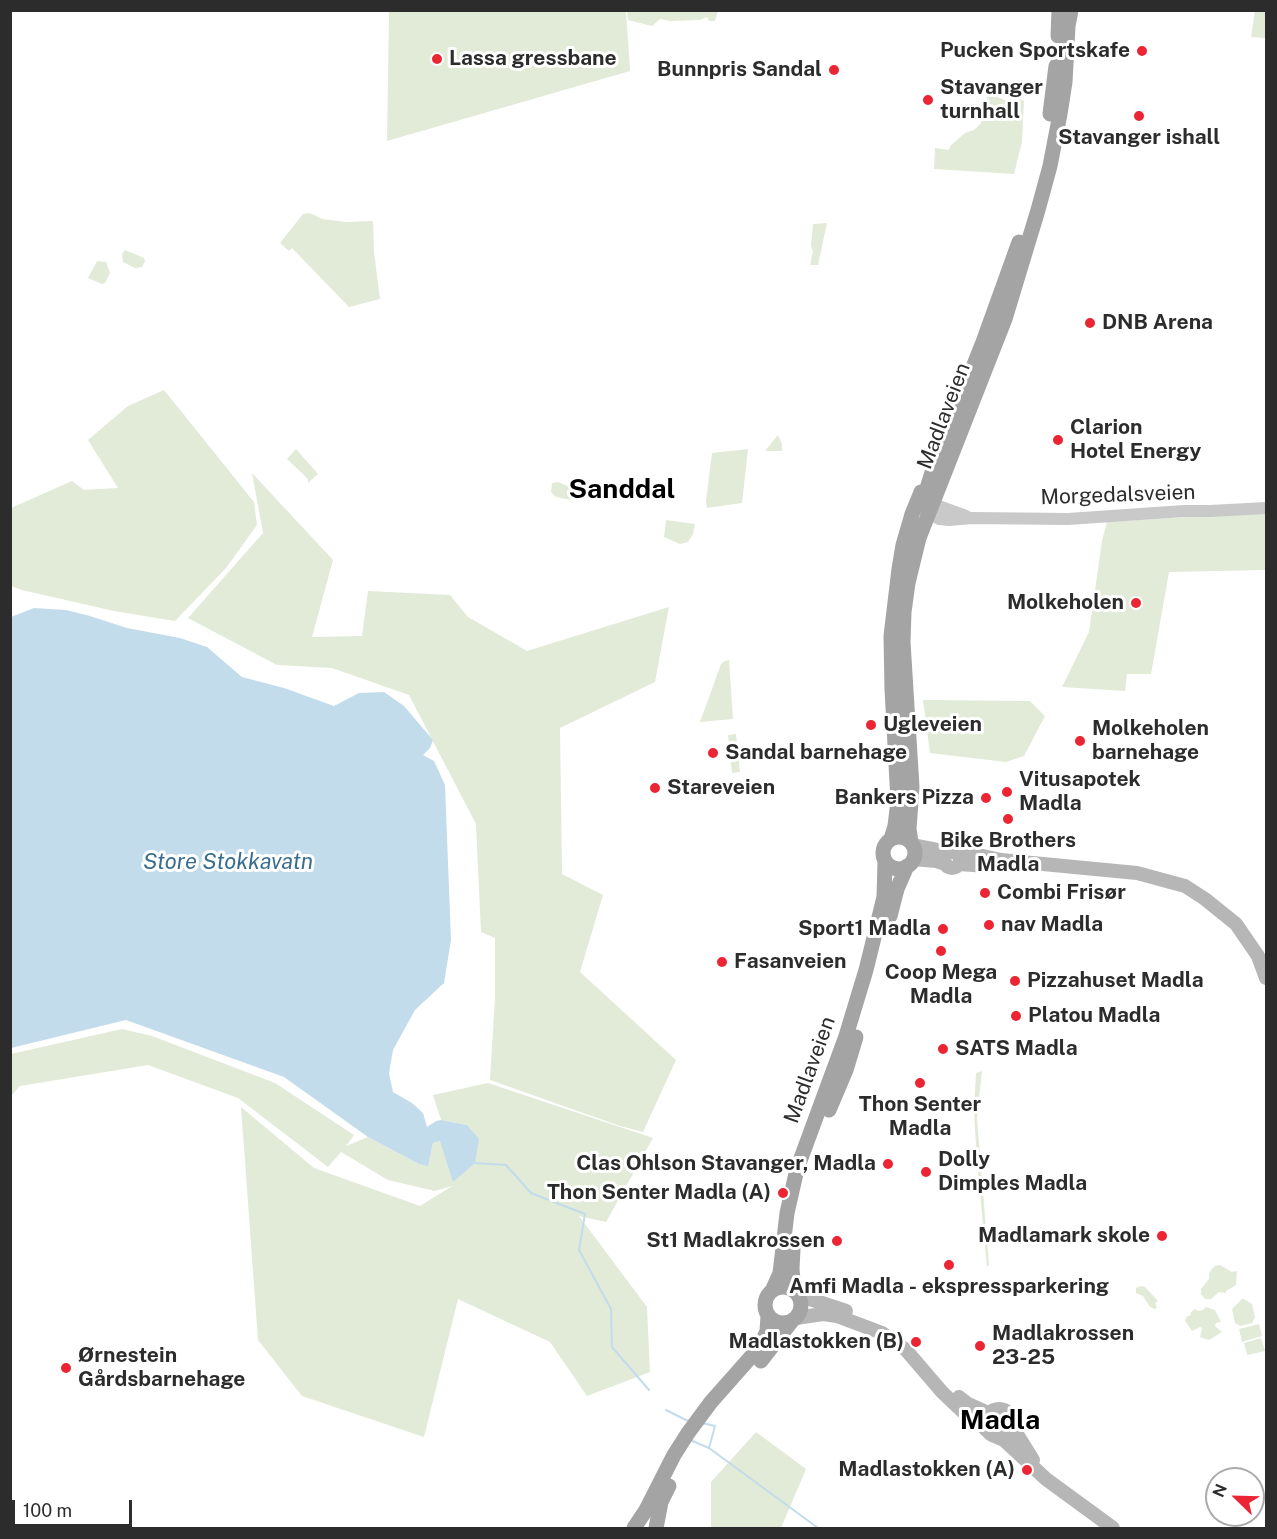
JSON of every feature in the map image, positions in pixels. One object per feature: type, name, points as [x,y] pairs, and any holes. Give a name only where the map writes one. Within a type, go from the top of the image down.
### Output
[{"type":"main road","name":"Madlaveien","points":[[891,838],[898,801],[891,636],[900,559],[918,496],[935,463],[983,342],[1029,210],[1050,112],[1058,49],[1059,10]]},
{"type":"main road","name":"Madlaveien","points":[[796,1293],[792,1269],[793,1239],[805,1176],[848,1063],[897,889],[911,853],[909,829],[912,787],[904,666],[904,627],[908,583],[928,508],[1005,319],[1038,210],[1052,157],[1060,114],[1071,10]]},
{"type":"main road","name":"Madlaveien","points":[[898,584],[910,536],[928,508],[935,463]]},
{"type":"main road","points":[[911,853],[898,869],[885,862],[882,851],[891,838],[903,837],[911,853],[936,861],[953,858],[962,852],[989,858],[1061,867],[1137,873],[1185,886],[1236,924],[1258,956],[1266,978]]},
{"type":"main road","name":"Madlaveien","points":[[772,1291],[782,1266],[787,1213],[797,1169],[846,1036],[866,970],[884,897],[885,862]]},
{"type":"main road","points":[[656,1528],[671,1471],[688,1433],[702,1414],[744,1372],[764,1340],[768,1323],[765,1300],[776,1288],[785,1287],[894,1331],[914,1347],[958,1396],[968,1404],[988,1413]]},
{"type":"main road","points":[[744,1372],[759,1364],[799,1314],[801,1304],[796,1293]]},
{"type":"main road","points":[[768,1316],[782,1324],[823,1314],[837,1316],[882,1333],[906,1350],[942,1392],[962,1411],[979,1420],[1046,1479],[1113,1528]]},
{"type":"main road","points":[[992,1433],[984,1422],[988,1413],[995,1409],[1005,1410],[1012,1417],[1015,1431],[1046,1479]]},
{"type":"main road","points":[[992,1433],[1007,1434],[1013,1423]]},
{"type":"main road","points":[[634,1528],[671,1471]]},
{"type":"street","name":"Morgedalsveien","points":[[928,508],[939,519],[1068,519],[1266,508]]},
{"type":"green space","points":[[627,10],[718,11],[715,21],[709,21],[707,17],[700,20],[660,19],[652,26],[628,20]]},
{"type":"green space","points":[[1255,10],[1266,11],[1266,38],[1251,37]]},
{"type":"green space","points":[[389,11],[626,11],[630,71],[387,141]]},
{"type":"green space","points":[[988,93],[1014,104],[1018,98],[1024,101],[1022,142],[1014,174],[934,169],[935,148],[949,150],[950,146],[965,133],[974,130],[981,123]]},
{"type":"green space","points":[[310,213],[322,219],[346,222],[373,221],[380,299],[349,307],[292,248],[289,251],[280,243],[303,214]]},
{"type":"green space","points":[[827,223],[818,265],[810,265],[813,251],[811,246],[813,224]]},
{"type":"green space","points":[[125,250],[144,258],[142,267],[135,268],[123,262],[122,254]]},
{"type":"green space","points":[[97,261],[106,262],[110,273],[105,283],[102,284],[88,278]]},
{"type":"green space","points":[[164,390],[254,502],[257,525],[226,568],[175,621],[114,611],[11,586],[11,508],[72,481],[84,490],[118,488],[88,440],[128,406]]},
{"type":"green space","points":[[778,435],[782,451],[765,451]]},
{"type":"green space","points":[[296,449],[318,474],[308,483],[308,479],[287,459]]},
{"type":"green space","points":[[748,449],[742,503],[707,508],[712,453]]},
{"type":"green space","points":[[252,473],[333,560],[312,637],[362,636],[368,591],[450,595],[468,617],[527,651],[669,607],[655,682],[560,728],[562,874],[603,895],[580,972],[676,1060],[643,1132],[490,1080],[495,998],[495,938],[481,932],[476,824],[409,695],[332,668],[277,665],[188,618],[263,533]]},
{"type":"green space","points":[[558,482],[568,486],[573,492],[571,500],[556,497],[551,492],[552,483]]},
{"type":"green space","points":[[1266,512],[1266,570],[1169,572],[1151,674],[1127,674],[1125,691],[1062,687],[1089,632],[1102,541],[1107,522]]},
{"type":"green space","points":[[666,520],[695,524],[688,542],[680,544],[664,537]]},
{"type":"green space","points":[[729,660],[733,719],[700,722],[721,664]]},
{"type":"green space","points":[[923,700],[1030,701],[1045,716],[1024,756],[1006,762],[930,753]]},
{"type":"green space","points":[[736,734],[740,772],[732,773],[728,735]]},
{"type":"green space","points":[[122,1029],[152,1036],[275,1083],[354,1135],[346,1146],[368,1137],[419,1164],[428,1165],[433,1143],[467,1125],[441,1120],[433,1095],[488,1083],[653,1138],[606,1222],[579,1216],[647,1307],[650,1372],[587,1396],[550,1342],[458,1299],[424,1437],[302,1396],[258,1340],[241,1107],[314,1168],[420,1206],[452,1186],[435,1191],[388,1180],[341,1152],[328,1167],[238,1098],[148,1065],[20,1086],[11,1096],[11,1054]]},
{"type":"green space","points":[[982,1071],[977,1118],[989,1265],[987,1267],[974,1112],[976,1073]]},
{"type":"green space","points":[[1220,1265],[1232,1272],[1237,1271],[1236,1285],[1226,1293],[1219,1292],[1211,1299],[1205,1299],[1201,1294],[1201,1289],[1209,1279],[1211,1270]]},
{"type":"green space","points":[[1145,1287],[1158,1301],[1155,1303],[1157,1308],[1150,1307],[1143,1296],[1136,1293],[1136,1288]]},
{"type":"green space","points":[[1242,1299],[1252,1304],[1255,1317],[1252,1323],[1240,1326],[1235,1323],[1232,1309]]},
{"type":"green space","points":[[1206,1307],[1215,1310],[1221,1322],[1216,1323],[1215,1326],[1222,1332],[1209,1340],[1200,1337],[1202,1328],[1192,1331],[1185,1321],[1195,1309],[1198,1311]]},
{"type":"green space","points":[[1259,1324],[1262,1336],[1242,1342],[1239,1329]]},
{"type":"green space","points":[[1261,1338],[1265,1351],[1247,1355],[1244,1343]]},
{"type":"green space","points":[[756,1432],[806,1469],[781,1528],[711,1528],[711,1482]]},
{"type":"water","name":"Store Stokkavatn","points":[[34,608],[66,610],[127,628],[180,638],[207,647],[242,677],[284,688],[334,706],[359,693],[384,692],[404,706],[433,740],[430,748],[423,755],[434,761],[445,785],[451,940],[444,983],[415,1010],[393,1050],[389,1073],[393,1092],[412,1103],[423,1113],[427,1127],[441,1120],[467,1125],[479,1139],[475,1163],[453,1182],[440,1141],[433,1143],[428,1166],[419,1164],[368,1137],[284,1077],[126,1020],[11,1048],[11,617]]},
{"type":"waterway","points":[[475,1163],[506,1165],[531,1193],[585,1214],[579,1250],[611,1309],[612,1347],[649,1390]]},
{"type":"waterway","points":[[666,1410],[690,1421]]},
{"type":"waterway","points":[[702,1423],[715,1426],[709,1448]]},
{"type":"waterway","points":[[690,1440],[709,1448],[818,1528]]},
{"type":"place","name":"Pucken Sportskafe","points":[[1142,51]]},
{"type":"place","name":"Lassa gressbane","points":[[437,59]]},
{"type":"place","name":"Bunnpris Sandal","points":[[834,70]]},
{"type":"place","name":"Stavanger turnhall","points":[[928,100]]},
{"type":"place","name":"Stavanger ishall","points":[[1139,116]]},
{"type":"place","name":"DNB Arena","points":[[1090,323]]},
{"type":"place","name":"Clarion Hotel Energy","points":[[1058,440]]},
{"type":"place","name":"Molkeholen","points":[[1136,603]]},
{"type":"place","name":"Ugleveien","points":[[871,725]]},
{"type":"place","name":"Molkeholen barnehage","points":[[1080,741]]},
{"type":"place","name":"Sandal barnehage","points":[[713,753]]},
{"type":"place","name":"Stareveien","points":[[655,788]]},
{"type":"place","name":"Vitusapotek Madla","points":[[1007,792]]},
{"type":"place","name":"Bankers Pizza","points":[[986,798]]},
{"type":"place","name":"Bike Brothers Madla","points":[[1008,819]]},
{"type":"place","name":"Combi Frisør","points":[[985,893]]},
{"type":"place","name":"nav Madla","points":[[989,925]]},
{"type":"place","name":"Sport1 Madla","points":[[943,929]]},
{"type":"place","name":"Coop Mega Madla","points":[[941,951]]},
{"type":"place","name":"Fasanveien","points":[[722,962]]},
{"type":"place","name":"Pizzahuset Madla","points":[[1015,981]]},
{"type":"place","name":"Platou Madla","points":[[1016,1016]]},
{"type":"place","name":"SATS Madla","points":[[943,1049]]},
{"type":"place","name":"Thon Senter Madla","points":[[920,1083]]},
{"type":"place","name":"Clas Ohlson Stavanger, Madla","points":[[888,1164]]},
{"type":"place","name":"Dolly Dimples Madla","points":[[926,1172]]},
{"type":"place","name":"Thon Senter Madla (A)","points":[[783,1193]]},
{"type":"place","name":"Madlamark skole","points":[[1162,1236]]},
{"type":"place","name":"St1 Madlakrossen","points":[[837,1241]]},
{"type":"place","name":"Amfi Madla - ekspressparkering","points":[[949,1265]]},
{"type":"place","name":"Madlastokken (B)","points":[[916,1342]]},
{"type":"place","name":"Madlakrossen 23-25","points":[[980,1346]]},
{"type":"place","name":"Ørnestein Gårdsbarnehage","points":[[66,1368]]},
{"type":"place","name":"Madlastokken (A)","points":[[1027,1470]]},
{"type":"district","name":"Sanddal","points":[[622,490]]},
{"type":"district","name":"Madla","points":[[1000,1421]]}]
